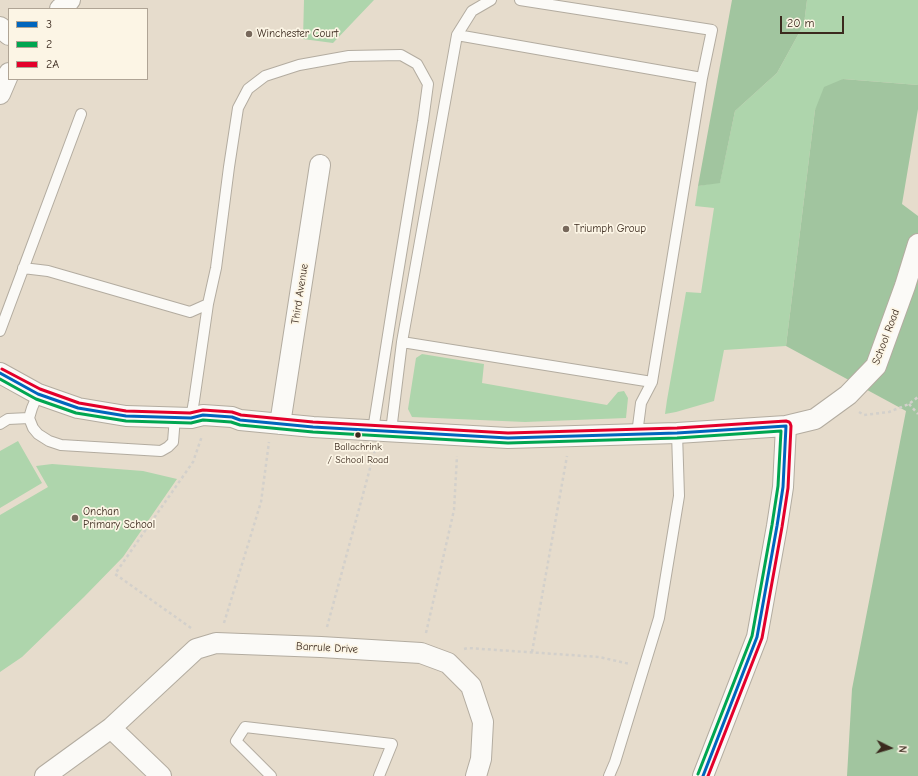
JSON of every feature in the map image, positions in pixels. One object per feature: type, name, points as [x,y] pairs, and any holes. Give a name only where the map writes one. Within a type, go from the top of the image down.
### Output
[{"type":"street","points":[[61,8],[70,0]]},
{"type":"street","points":[[0,27],[8,34]]},
{"type":"street","points":[[0,94],[8,75]]},
{"type":"street","name":"Third Avenue","points":[[275,431],[320,165]]},
{"type":"street","name":"School Road","points":[[0,372],[38,394],[78,408],[126,416],[183,418],[209,415],[232,417],[275,431],[380,436],[508,438],[677,433],[786,426],[815,419],[848,395],[876,366],[905,286],[918,244]]},
{"type":"street","points":[[703,776],[757,637],[783,487],[786,426]]},
{"type":"street","name":"Barrule Drive","points":[[45,776],[112,728],[196,649],[215,643],[421,653],[448,663],[471,686],[483,722],[481,759],[476,776]]},
{"type":"street","points":[[112,728],[161,776]]},
{"type":"lane","points":[[380,436],[402,342],[457,35],[472,11],[491,0]]},
{"type":"lane","points":[[520,0],[712,30],[702,78],[652,382],[641,403],[637,434]]},
{"type":"lane","points":[[457,35],[702,78]]},
{"type":"lane","points":[[38,394],[29,418],[33,428],[38,434],[49,442],[62,445],[160,451],[168,448],[173,442],[183,418],[194,401],[208,304],[216,268],[228,167],[238,108],[248,88],[265,76],[299,65],[349,56],[401,56],[417,64],[428,84],[394,297],[380,436]]},
{"type":"lane","points":[[0,332],[81,114]]},
{"type":"lane","points":[[23,268],[48,271],[190,312],[208,304]]},
{"type":"lane","points":[[402,342],[652,382]]},
{"type":"lane","points":[[0,424],[8,419],[29,418]]},
{"type":"lane","points":[[609,776],[615,762],[659,618],[679,496],[677,433]]},
{"type":"lane","points":[[271,776],[236,740],[245,727],[392,744],[379,776]]},
{"type":"path","points":[[864,414],[888,412],[909,404],[918,397]]},
{"type":"path","points":[[909,404],[918,414]]},
{"type":"path","points":[[202,436],[193,462],[115,574],[215,643],[261,502],[275,431]]},
{"type":"path","points":[[321,647],[380,436]]},
{"type":"path","points":[[532,652],[568,451]]},
{"type":"path","points":[[421,653],[454,510],[457,453]]},
{"type":"path","points":[[460,649],[468,648],[599,657],[644,668]]},
{"type":"green space","points":[[304,0],[374,0],[333,43],[303,39]]},
{"type":"green space","points":[[732,0],[807,0],[804,24],[777,73],[735,111],[720,183],[698,186]]},
{"type":"green space","points":[[807,0],[918,0],[918,85],[843,79],[815,110],[786,346],[724,350],[714,401],[665,414],[686,292],[701,293],[714,208],[695,206],[698,186],[720,182],[735,111],[777,73],[804,24]]},
{"type":"green space","points":[[843,79],[918,85],[918,109],[902,204],[918,216],[918,776],[847,776],[852,689],[906,411],[786,346],[815,110],[824,87]]},
{"type":"green space","points":[[422,354],[484,364],[482,383],[607,405],[618,392],[624,391],[628,398],[626,418],[525,422],[412,417],[408,409],[416,358]]},
{"type":"green space","points":[[18,441],[42,483],[0,508],[0,451]]},
{"type":"green space","name":"Onchan Primary School","points":[[52,464],[143,471],[177,479],[123,557],[22,657],[0,672],[0,515],[48,487],[36,466]]},
{"type":"transit line","name":"2A","points":[[2,369],[40,389],[79,403],[126,411],[190,413],[203,410],[313,422],[508,433],[677,428],[789,422],[791,426],[788,488],[762,638],[708,776]]},
{"type":"transit line","name":"3","points":[[0,373],[38,394],[78,408],[126,416],[191,418],[203,415],[313,427],[508,438],[677,433],[786,426],[783,487],[757,637],[703,776]]},
{"type":"transit line","name":"2","points":[[0,379],[36,399],[76,413],[126,421],[191,423],[203,420],[313,432],[508,443],[677,438],[781,431],[778,486],[752,636],[698,774]]},
{"type":"place","name":"Winchester Court","points":[[249,34]]},
{"type":"place","name":"Triumph Group","points":[[566,229]]},
{"type":"place","name":"Ballachrink / School Road","points":[[358,435]]},
{"type":"place","name":"Onchan Primary School","points":[[75,518]]}]
